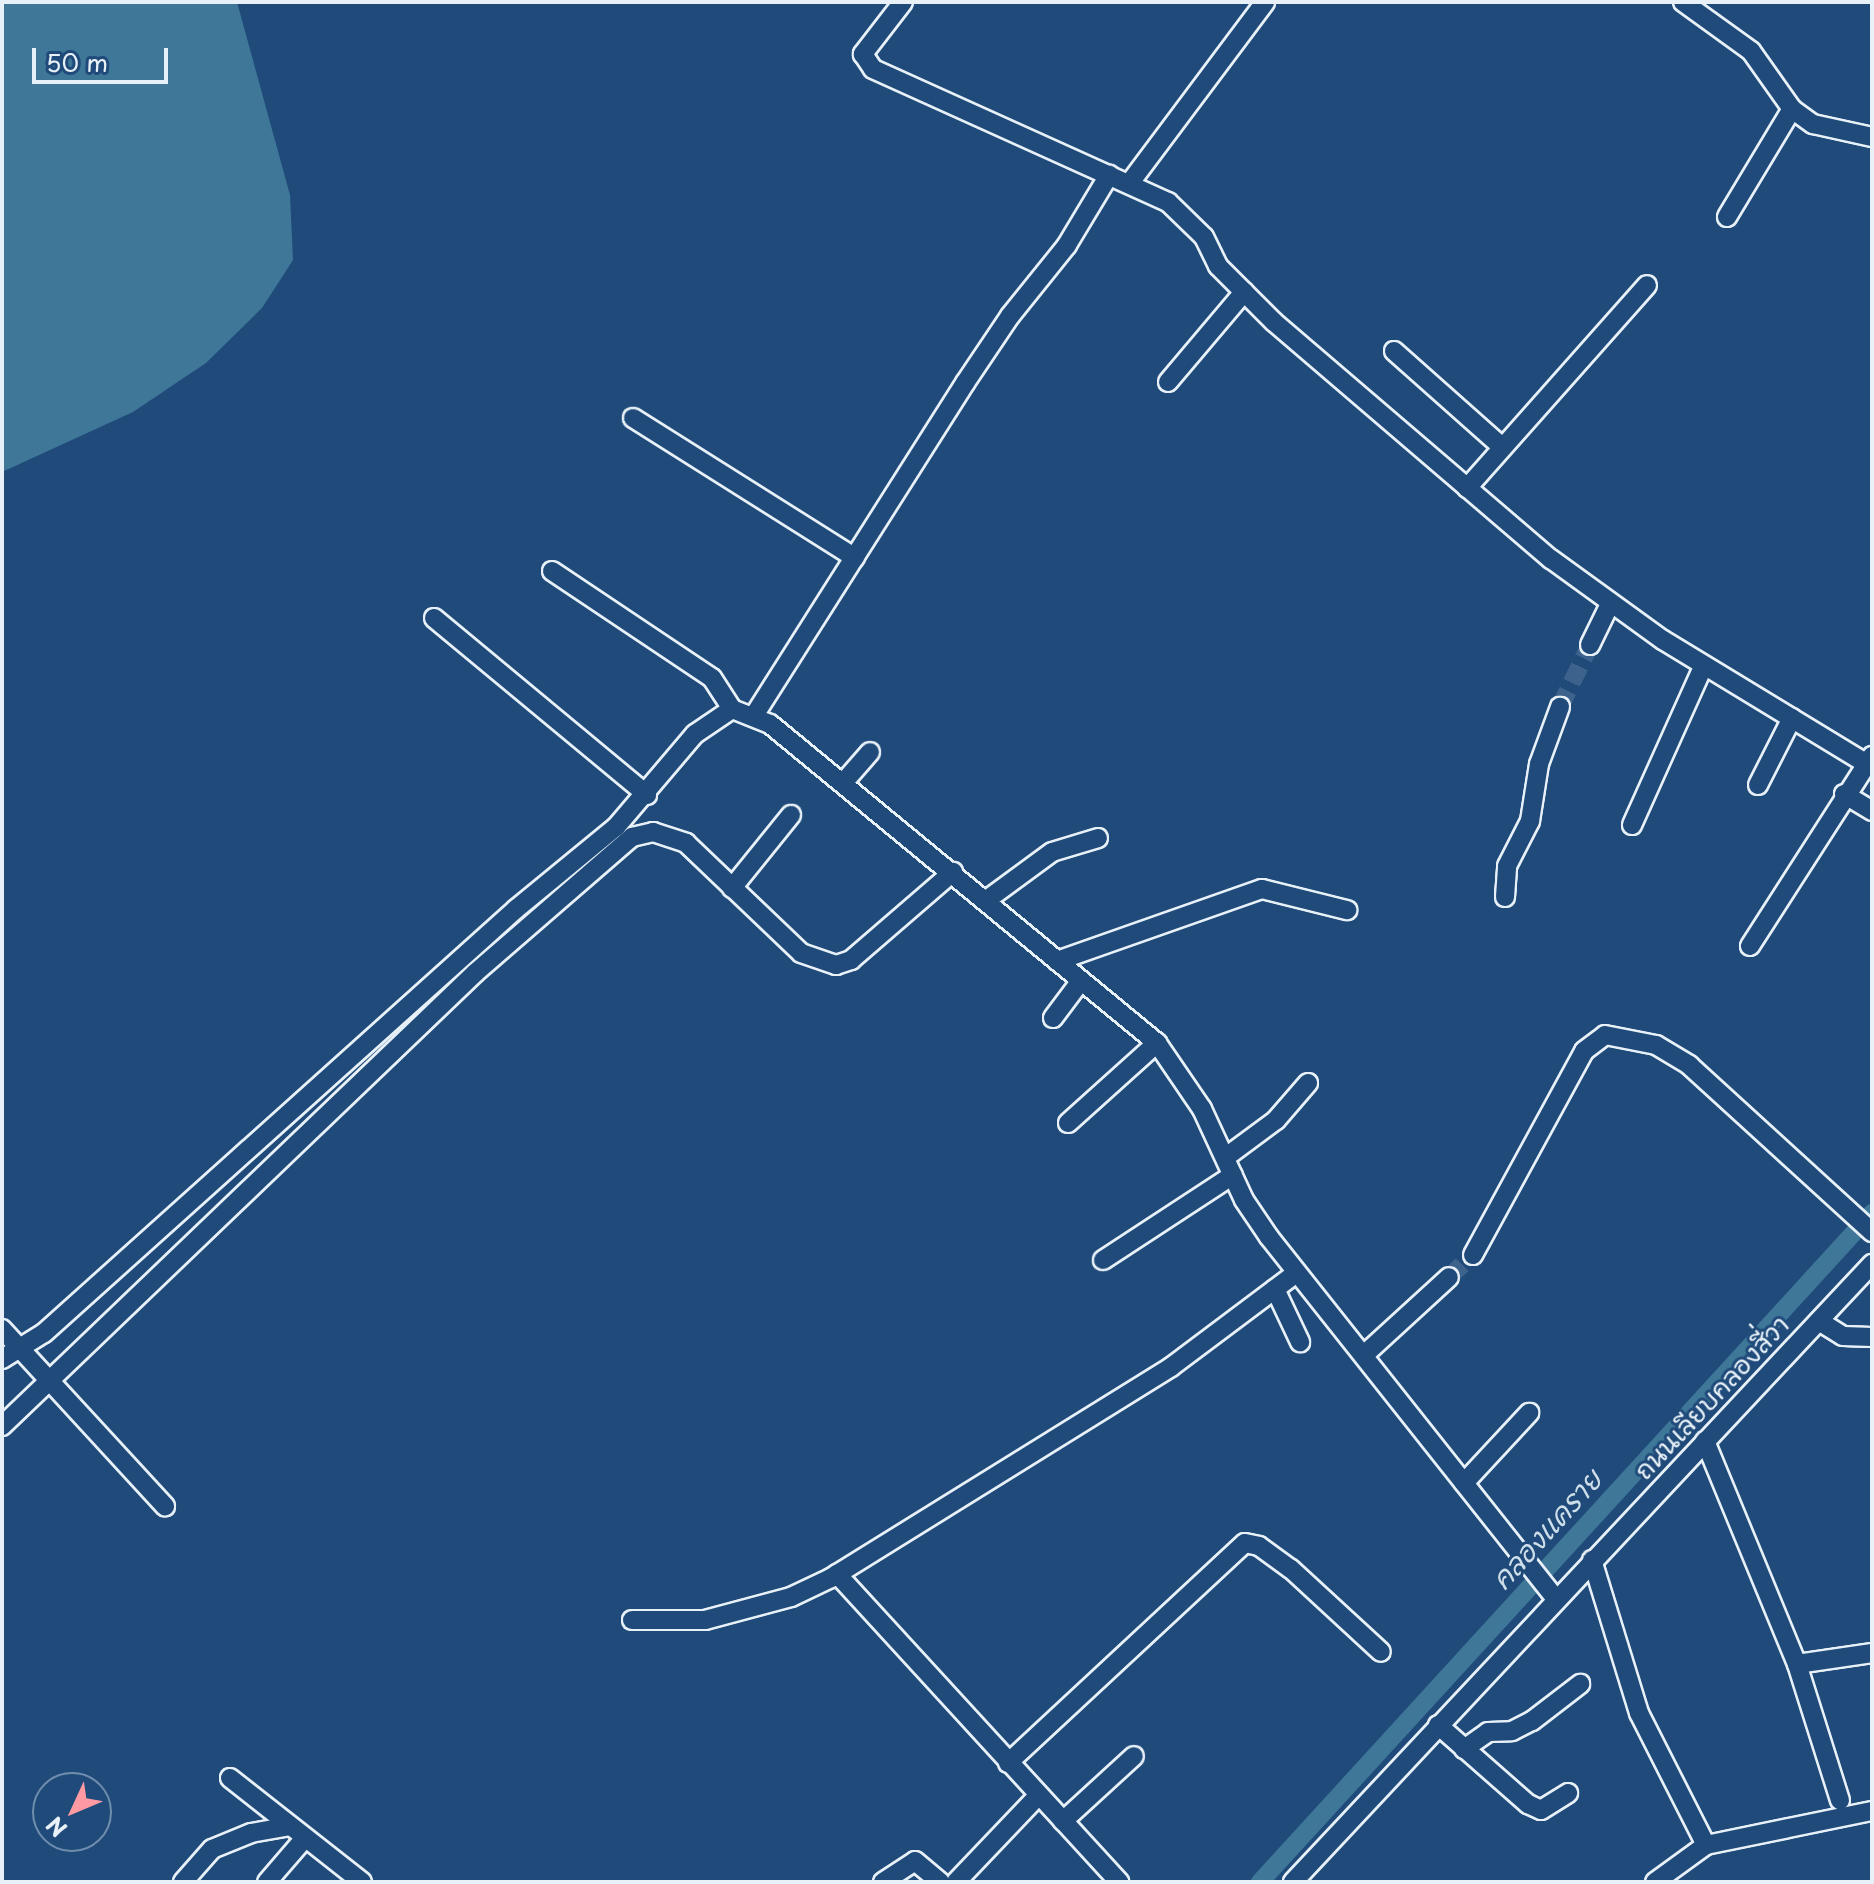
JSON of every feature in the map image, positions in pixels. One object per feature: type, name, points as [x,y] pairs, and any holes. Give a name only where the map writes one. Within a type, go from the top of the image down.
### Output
[{"type":"street","points":[[903,2],[863,54],[873,69],[1129,184],[1186,216],[1204,237],[1218,266],[1244,292],[1467,488],[1610,604],[1704,665],[1870,762],[1844,794],[1750,946]]},
{"type":"street","points":[[1129,184],[1265,2]]},
{"type":"street","points":[[1683,2],[1751,51],[1792,109],[1813,124],[1872,137]]},
{"type":"street","points":[[1727,217],[1792,109]]},
{"type":"street","points":[[755,714],[980,360],[1067,245],[1109,175]]},
{"type":"street","points":[[1467,488],[1501,446],[1647,285]]},
{"type":"street","points":[[1168,382],[1244,292]]},
{"type":"street","points":[[1394,351],[1501,446]]},
{"type":"street","points":[[633,418],[855,558]]},
{"type":"street","points":[[552,571],[712,678],[732,709],[755,714],[843,783],[988,899],[1080,982],[1157,1043],[1202,1109],[1244,1200],[1296,1273],[1364,1355],[1515,1553],[1555,1598]]},
{"type":"street","points":[[1590,645],[1610,604]]},
{"type":"street","points":[[434,618],[647,795]]},
{"type":"street","points":[[1632,825],[1704,665]]},
{"type":"street","points":[[1505,897],[1507,866],[1530,821],[1539,764],[1560,707]]},
{"type":"street","points":[[2,1359],[55,1323],[647,795],[695,734],[732,709]]},
{"type":"street","points":[[1758,785],[1792,718]]},
{"type":"street","points":[[843,783],[870,752]]},
{"type":"street","points":[[1844,794],[1872,811]]},
{"type":"street","points":[[732,888],[791,815]]},
{"type":"street","points":[[2,1426],[256,1178],[616,847],[653,832],[672,836],[801,953],[836,965],[851,960],[953,872]]},
{"type":"street","points":[[988,899],[1052,852],[1098,838]]},
{"type":"street","points":[[1057,961],[1262,889],[1347,910]]},
{"type":"street","points":[[1053,1018],[1080,982]]},
{"type":"street","points":[[1473,1255],[1584,1051],[1605,1035],[1656,1045],[1689,1065],[1872,1232]]},
{"type":"street","points":[[1068,1123],[1157,1043]]},
{"type":"street","points":[[1226,1157],[1276,1120],[1308,1083]]},
{"type":"street","points":[[1103,1260],[1233,1175]]},
{"type":"street","name":"ถนนเลียบคลองสี่วา","points":[[1304,1878],[1555,1598],[1872,1264]]},
{"type":"street","points":[[632,1620],[705,1620],[791,1597],[837,1574],[1171,1367],[1296,1273]]},
{"type":"street","points":[[1364,1355],[1449,1277]]},
{"type":"street","points":[[1275,1289],[1300,1342]]},
{"type":"street","points":[[1819,1321],[1843,1336],[1872,1337]]},
{"type":"street","points":[[2,1329],[46,1383],[165,1506]]},
{"type":"street","points":[[1464,1483],[1529,1413]]},
{"type":"street","points":[[1705,1441],[1797,1664],[1840,1800]]},
{"type":"street","points":[[1008,1763],[1245,1543],[1259,1546],[1291,1569],[1381,1652]]},
{"type":"street","points":[[1592,1560],[1639,1713],[1706,1845]]},
{"type":"street","points":[[837,1574],[1063,1821],[1107,1878]]},
{"type":"street","points":[[1797,1664],[1872,1653]]},
{"type":"street","points":[[1464,1749],[1488,1732],[1512,1731],[1532,1721],[1580,1684]]},
{"type":"street","points":[[1438,1725],[1541,1810],[1568,1793]]},
{"type":"street","points":[[1063,1821],[1134,1756]]},
{"type":"street","points":[[230,1778],[362,1882]]},
{"type":"street","points":[[956,1882],[1038,1796]]},
{"type":"street","points":[[1655,1882],[1706,1845],[1872,1811]]},
{"type":"street","points":[[183,1882],[212,1849],[251,1833],[289,1826]]},
{"type":"street","points":[[267,1882],[304,1839]]},
{"type":"street","points":[[883,1882],[915,1861],[940,1882]]},
{"type":"water","points":[[2,2],[237,2],[290,195],[293,260],[262,308],[206,363],[133,412],[2,472]]},
{"type":"waterway","name":"คลองเเคราย","points":[[1260,1882],[1872,1213]]},
{"type":"tunnel","points":[[1560,707],[1590,645]]},
{"type":"tunnel","points":[[1449,1277],[1473,1255]]}]
